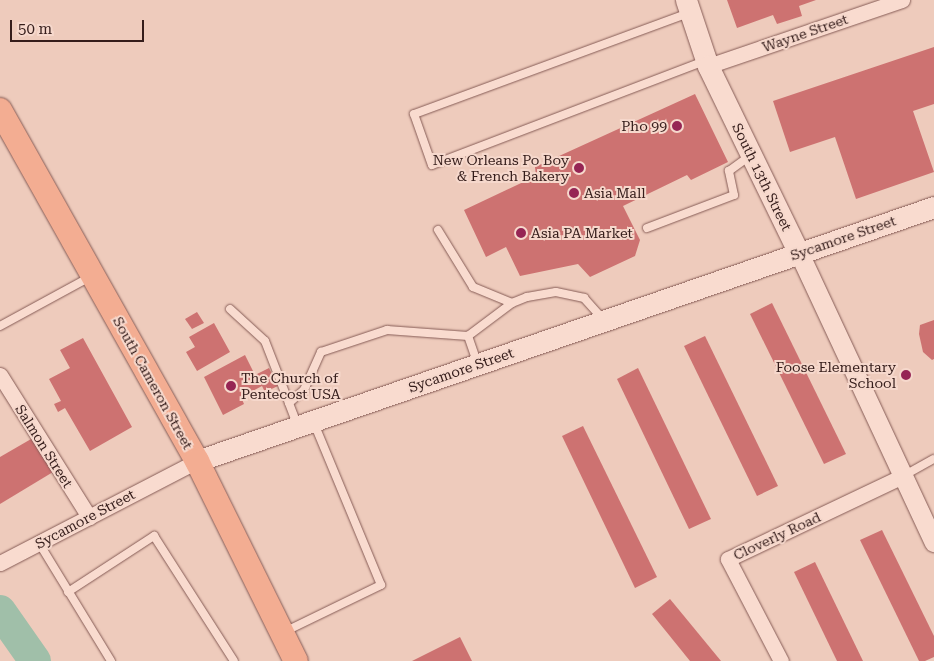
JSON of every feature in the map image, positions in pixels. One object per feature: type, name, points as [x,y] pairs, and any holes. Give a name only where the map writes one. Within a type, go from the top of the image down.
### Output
[{"type":"main road","name":"South 13th Street","points":[[688,6],[707,63],[799,253]]},
{"type":"main road","name":"South Cameron Street","points":[[0,110],[197,461],[282,633],[293,660]]},
{"type":"main road","name":"Sycamore Street","points":[[197,461],[934,207]]},
{"type":"street","name":"Wayne Street","points":[[707,63],[902,0]]},
{"type":"street","name":"South 13th Street","points":[[799,253],[934,542]]},
{"type":"street","name":"Salmon Street","points":[[0,375],[89,517]]},
{"type":"street","name":"Sycamore Street","points":[[0,563],[197,461]]},
{"type":"street","name":"Cloverly Road","points":[[781,661],[728,559],[903,476]]},
{"type":"lane","points":[[688,6],[414,114],[432,165],[707,63]]},
{"type":"lane","points":[[647,228],[734,195],[729,171],[751,155]]},
{"type":"lane","points":[[438,230],[473,287],[512,303]]},
{"type":"lane","points":[[0,326],[93,275]]},
{"type":"lane","points":[[289,403],[304,390],[322,352],[387,330],[468,336],[512,303],[541,293],[568,294],[584,298],[604,321]]},
{"type":"lane","points":[[230,309],[265,341],[289,403],[306,423],[382,585],[282,633]]},
{"type":"lane","points":[[468,336],[477,364]]},
{"type":"lane","points":[[903,476],[934,459]]},
{"type":"lane","points":[[68,592],[154,536],[234,661]]},
{"type":"lane","points":[[39,543],[111,661]]},
{"type":"building","points":[[727,0],[816,0],[799,6],[802,16],[777,24],[773,15],[737,28]]},
{"type":"building","points":[[934,47],[934,104],[913,111],[934,172],[856,199],[835,137],[790,152],[773,101]]},
{"type":"building","name":"Asia Mall","points":[[695,94],[728,162],[691,180],[687,175],[623,206],[640,240],[635,256],[590,277],[578,264],[520,276],[506,247],[486,257],[464,210],[536,176],[535,167]]},
{"type":"building","points":[[772,303],[846,454],[824,464],[750,314]]},
{"type":"building","points":[[197,312],[204,323],[192,329],[185,319]]},
{"type":"building","points":[[934,320],[934,359],[932,360],[923,352],[919,334],[920,325]]},
{"type":"building","points":[[214,323],[230,352],[197,371],[186,352],[195,347],[189,337]]},
{"type":"building","points":[[705,336],[778,486],[757,496],[684,346]]},
{"type":"building","points":[[83,338],[132,427],[90,451],[65,408],[58,412],[54,404],[61,401],[49,379],[70,368],[60,350]]},
{"type":"building","points":[[245,355],[255,375],[269,368],[278,386],[265,392],[262,386],[241,397],[244,404],[223,415],[204,377]]},
{"type":"building","points":[[638,368],[711,519],[689,529],[617,379]]},
{"type":"building","points":[[583,426],[657,577],[635,588],[562,436]]},
{"type":"building","points":[[38,435],[58,469],[0,504],[0,457]]},
{"type":"building","points":[[882,530],[934,636],[934,657],[925,661],[919,661],[860,540]]},
{"type":"building","points":[[815,562],[863,661],[837,661],[794,572]]},
{"type":"building","points":[[670,599],[721,661],[690,661],[652,614]]},
{"type":"building","points":[[460,637],[472,661],[412,661]]},
{"type":"waterway","points":[[0,611],[35,661]]},
{"type":"place","name":"Pho 99","points":[[677,126]]},
{"type":"place","name":"New Orleans Po Boy & French Bakery","points":[[579,168]]},
{"type":"place","name":"Asia Mall","points":[[574,193]]},
{"type":"place","name":"Asia PA Market","points":[[521,233]]},
{"type":"place","name":"Foose Elementary School","points":[[906,375]]},
{"type":"place","name":"The Church of Pentecost USA","points":[[231,386]]}]
